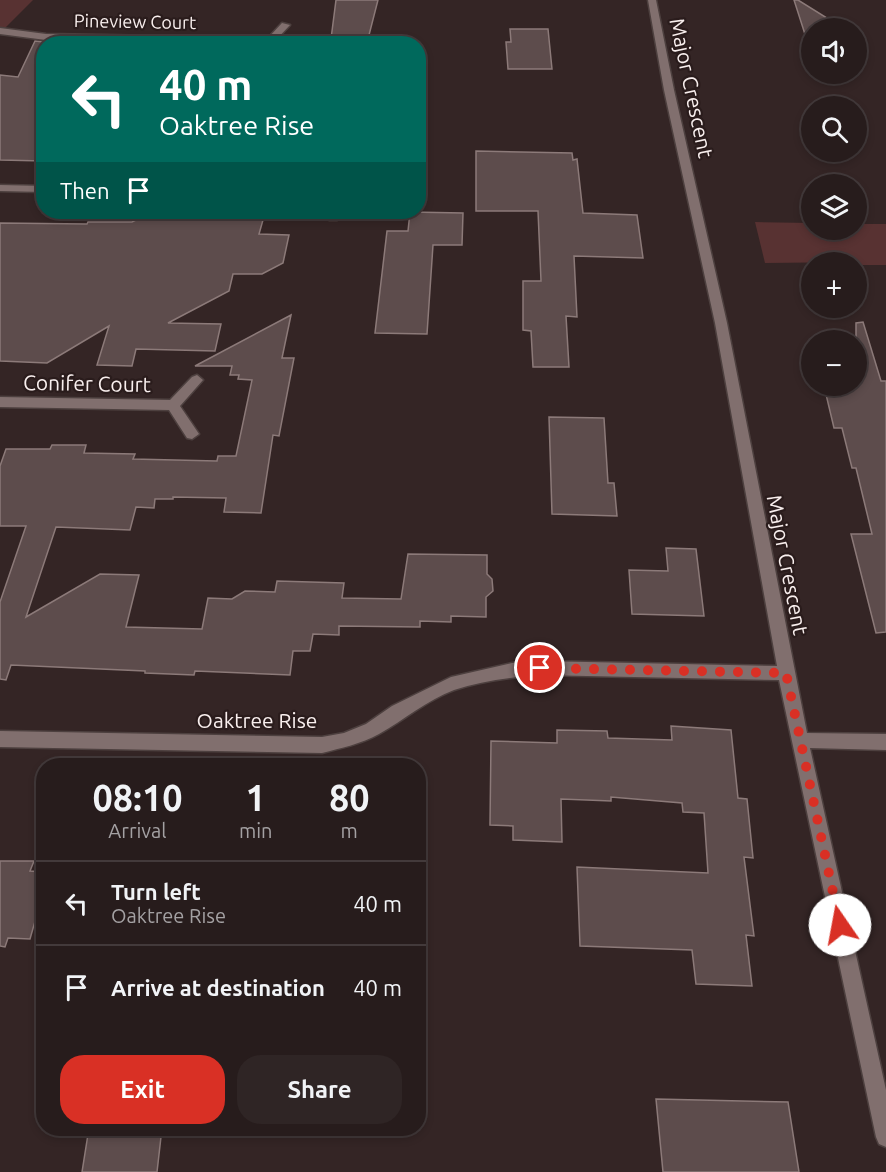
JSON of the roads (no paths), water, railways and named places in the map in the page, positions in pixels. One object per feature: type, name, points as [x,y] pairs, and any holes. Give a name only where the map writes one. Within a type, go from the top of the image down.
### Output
[{"type":"street","name":"Major Crescent","points":[[652,0],[669,90],[721,323],[786,673],[886,1137]]},
{"type":"street","name":"Pineview Court","points":[[276,36],[285,25]]},
{"type":"street","name":"Pineview Court","points":[[0,31],[36,36]]},
{"type":"street","points":[[0,188],[36,189]]},
{"type":"street","name":"Conifer Court","points":[[0,402],[173,405],[197,380]]},
{"type":"street","name":"Conifer Court","points":[[173,405],[192,434]]},
{"type":"street","name":"Oaktree Rise","points":[[0,739],[322,745],[345,740],[372,729],[406,706],[451,684],[512,670],[540,668],[786,673]]},
{"type":"street","points":[[800,740],[886,742]]}]
